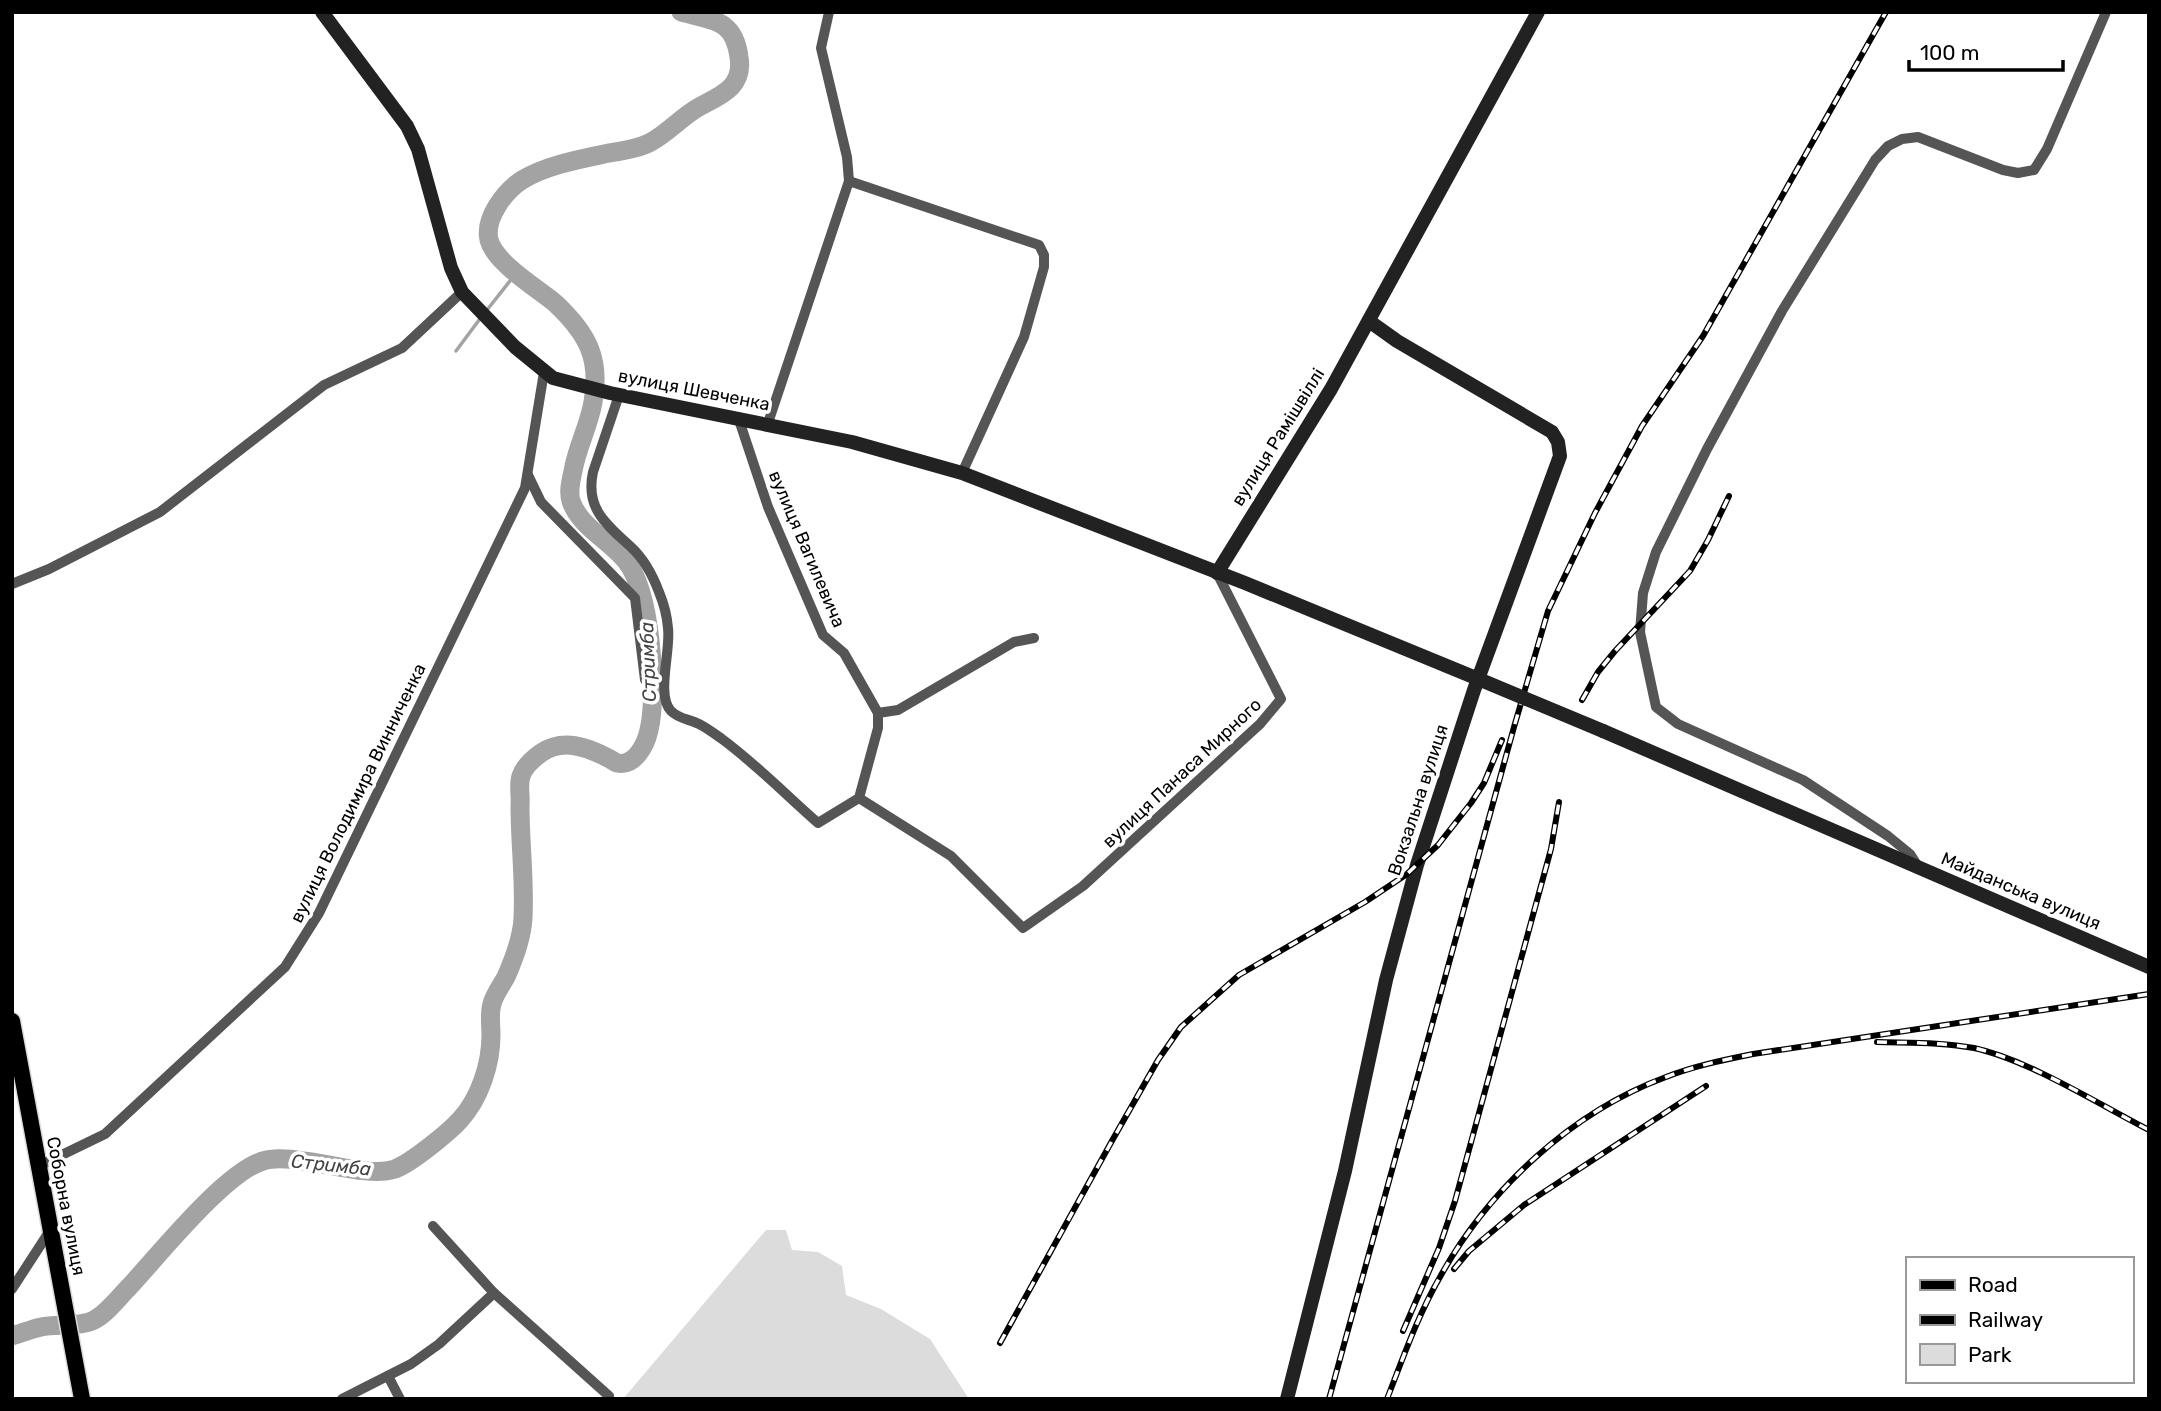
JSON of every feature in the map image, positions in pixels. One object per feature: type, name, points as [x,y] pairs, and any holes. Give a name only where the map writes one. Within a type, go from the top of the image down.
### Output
[{"type":"main road","name":"Соборна вулиця","points":[[12,1021],[82,1399]]},
{"type":"street","name":"вулиця Шевченка","points":[[322,12],[407,126],[418,149],[452,268],[462,292],[544,372],[567,383],[852,442],[962,473],[1245,583]]},
{"type":"street","points":[[768,423],[849,181],[847,157],[821,47],[830,12]]},
{"type":"street","name":"вулиця Рамішвіллі","points":[[1217,573],[1331,388],[1538,12]]},
{"type":"street","points":[[1921,870],[1910,854],[1854,811],[1803,780],[1678,724],[1656,707],[1640,632],[1643,593],[1656,552],[1713,438],[1782,311],[1875,160],[1888,146],[1902,139],[1918,137],[2003,170],[2018,173],[2034,170],[2047,149],[2106,12]]},
{"type":"street","points":[[849,181],[1039,245],[1044,255],[1044,267],[1024,337],[962,473]]},
{"type":"street","points":[[12,584],[49,569],[160,512],[324,386],[402,348],[462,292]]},
{"type":"street","name":"Вокзальна вулиця","points":[[1287,1399],[1345,1171],[1386,980],[1417,865],[1474,690],[1558,469],[1560,456],[1558,442],[1552,432],[1396,341],[1369,321]]},
{"type":"street","name":"вулиця Володимира Винниченка","points":[[39,1166],[105,1134],[285,967],[325,900],[525,488],[544,372]]},
{"type":"street","points":[[614,394],[593,471],[592,495],[602,520],[633,549],[647,567],[663,603],[669,629],[669,657],[663,700],[670,710],[684,720],[697,723],[723,740],[818,823],[859,797],[878,728],[878,713],[898,710],[1014,642],[1034,638]]},
{"type":"street","name":"вулиця Вагилевича","points":[[737,417],[768,507],[823,635],[844,653],[878,713]]},
{"type":"street","points":[[528,474],[541,502],[635,598],[645,680]]},
{"type":"street","name":"вулиця Панаса Мирного","points":[[859,797],[951,856],[1023,928],[1083,886],[1261,724],[1281,699],[1217,573]]},
{"type":"street","name":"Майданська вулиця","points":[[1245,583],[1578,720],[2149,967]]},
{"type":"street","points":[[433,1226],[495,1293],[608,1397]]},
{"type":"street","points":[[12,1289],[51,1228]]},
{"type":"street","points":[[342,1399],[411,1364],[439,1344],[495,1293]]},
{"type":"street","points":[[387,1376],[400,1399]]},
{"type":"green space","points":[[766,1230],[786,1230],[792,1250],[818,1252],[842,1266],[846,1295],[881,1309],[930,1339],[969,1399],[623,1399]]},
{"type":"waterway","name":"Стримба","points":[[12,1336],[41,1327],[80,1324],[102,1315],[212,1197],[248,1168],[263,1161],[288,1159],[362,1171],[395,1169],[454,1126],[479,1091],[489,1057],[492,1004],[512,963],[522,926],[522,773],[538,755],[549,748],[566,745],[583,748],[617,763],[629,762],[639,753],[648,736],[653,692],[647,618],[635,575],[626,561],[581,518],[570,497],[575,462],[591,411],[595,386],[595,372],[589,347],[566,314],[499,257],[489,240],[488,232],[497,206],[522,180],[564,163],[644,145],[729,89],[738,76],[740,67],[732,35],[720,23],[681,12]]},
{"type":"waterway","points":[[487,310],[517,272]]},
{"type":"waterway","points":[[456,351],[482,316]]},
{"type":"railway","points":[[1329,1399],[1548,611],[1595,513],[1642,426],[1703,336],[1886,12]]},
{"type":"railway","points":[[1582,700],[1598,672],[1615,651],[1690,571],[1729,496]]},
{"type":"railway","points":[[1000,1343],[1158,1060],[1181,1027],[1239,975],[1365,902],[1407,874],[1438,845],[1471,803],[1484,783],[1502,740]]},
{"type":"railway","points":[[1403,1331],[1439,1248],[1455,1201],[1551,849],[1559,802]]},
{"type":"railway","points":[[1387,1399],[1432,1291],[1482,1214],[1535,1158],[1565,1133],[1631,1092],[1687,1070],[1753,1054],[2149,994]]},
{"type":"railway","points":[[1877,1042],[1950,1045],[1995,1054],[2040,1072],[2149,1130]]},
{"type":"railway","points":[[1454,1269],[1469,1251],[1524,1205],[1706,1086]]}]
